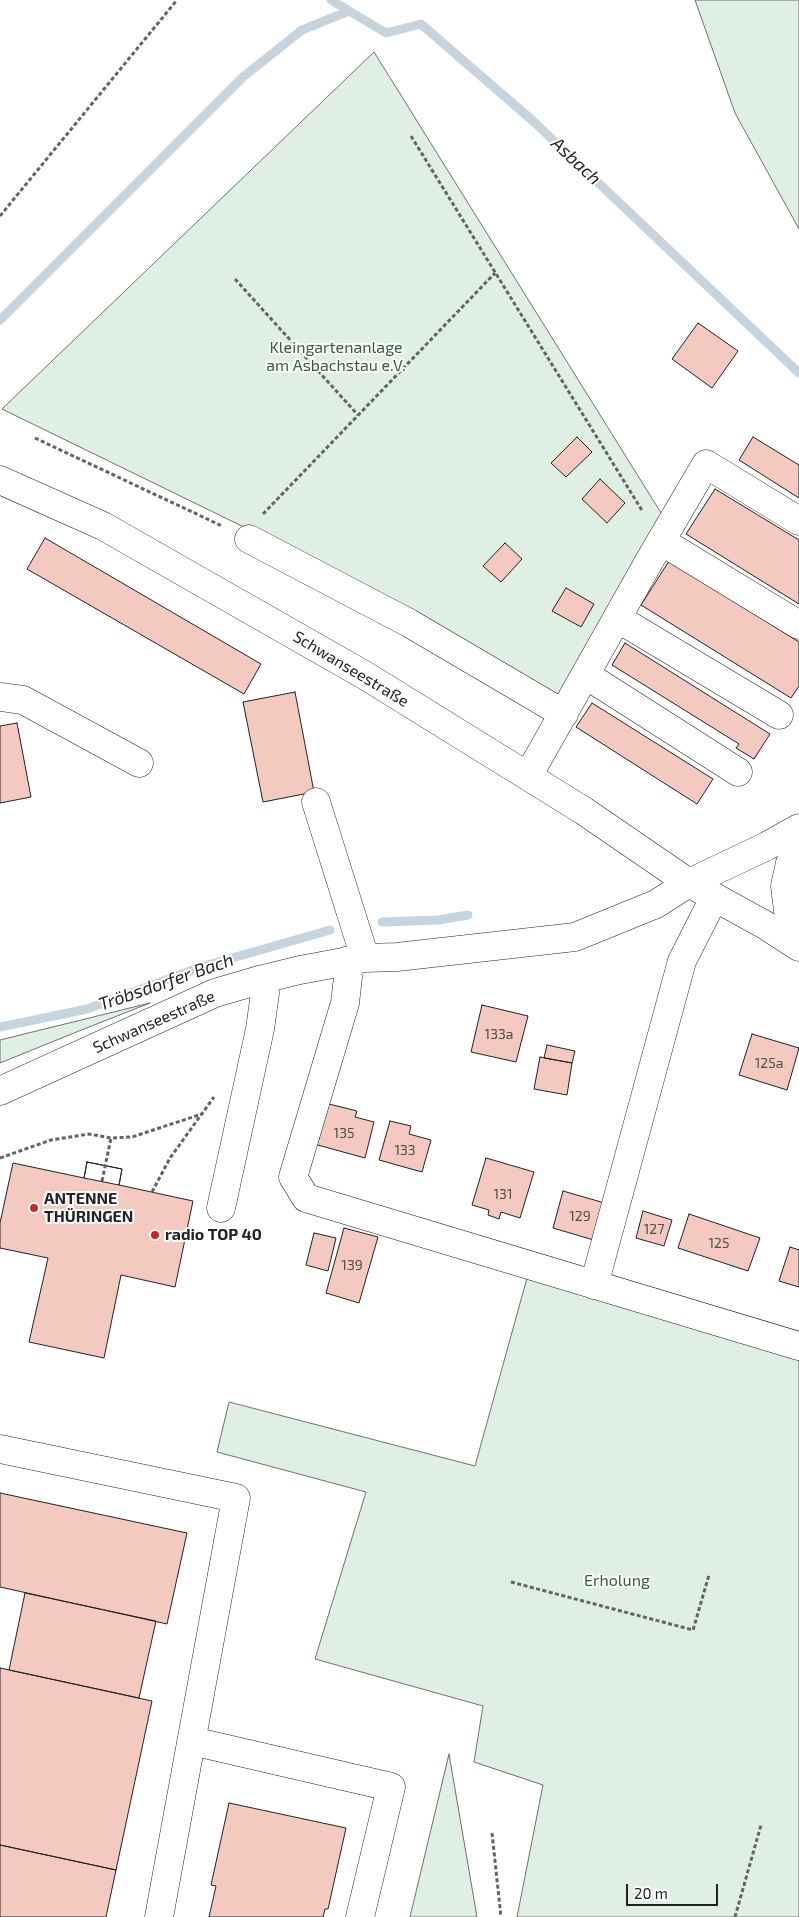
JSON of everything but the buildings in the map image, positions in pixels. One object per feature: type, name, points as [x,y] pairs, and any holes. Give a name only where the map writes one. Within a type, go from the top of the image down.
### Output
[{"type":"street","points":[[528,776],[706,464],[799,521]]},
{"type":"street","name":"Schwanseestraße","points":[[0,480],[103,526],[366,676],[584,811],[689,883],[765,925],[799,947]]},
{"type":"street","points":[[249,539],[409,623],[564,714]]},
{"type":"street","points":[[661,541],[799,625]]},
{"type":"street","points":[[617,618],[779,716]]},
{"type":"street","points":[[586,675],[738,772]]},
{"type":"street","points":[[0,697],[23,700],[139,763]]},
{"type":"street","points":[[316,802],[356,960],[348,977],[345,1003],[293,1177],[306,1198],[799,1346]]},
{"type":"street","points":[[689,883],[767,846],[799,828]]},
{"type":"street","points":[[799,850],[790,863],[785,886],[788,911],[799,926]]},
{"type":"street","name":"Schwanseestraße","points":[[0,1091],[215,993],[263,979],[356,960],[575,937],[656,904],[689,883]]},
{"type":"street","points":[[594,1285],[682,961],[714,898]]},
{"type":"street","points":[[221,1208],[260,1029],[265,993],[263,979]]},
{"type":"street","points":[[0,1449],[236,1498],[159,1917]]},
{"type":"street","points":[[192,1741],[391,1787],[360,1917]]},
{"type":"path","points":[[0,216],[177,0]]},
{"type":"path","points":[[411,136],[661,541]]},
{"type":"path","points":[[35,438],[249,539],[251,527],[495,273]]},
{"type":"path","points":[[235,279],[358,416]]},
{"type":"path","points":[[152,1192],[170,1158],[216,1093]]},
{"type":"path","points":[[0,1158],[50,1140],[89,1134],[111,1138],[132,1137],[202,1114]]},
{"type":"path","points":[[102,1182],[111,1138]]},
{"type":"path","points":[[511,1582],[693,1630],[709,1575]]},
{"type":"path","points":[[735,1917],[761,1825]]},
{"type":"path","points":[[492,1833],[501,1917]]},
{"type":"green space","points":[[695,0],[799,0],[799,229],[735,113]]},
{"type":"green space","name":"Kleingartenanlage am Asbachstau e.V.","points":[[374,52],[663,516],[558,698],[416,611],[2,409]]},
{"type":"green space","points":[[150,1003],[79,1031],[0,1063],[0,1040]]},
{"type":"green space","name":"Erholung","points":[[527,1278],[799,1356],[799,1917],[517,1917],[543,1785],[474,1762],[483,1706],[315,1659],[366,1492],[217,1452],[229,1402],[475,1466]]},
{"type":"green space","points":[[449,1754],[477,1917],[410,1917]]},
{"type":"waterway","name":"Asbach","points":[[331,0],[386,33],[421,24],[533,121],[799,373]]},
{"type":"waterway","points":[[0,320],[243,77],[302,30],[349,11]]},
{"type":"waterway","name":"Tröbsdorfer Bach","points":[[382,922],[438,920],[468,915]]},
{"type":"waterway","name":"Tröbsdorfer Bach","points":[[0,1027],[87,1009],[201,967],[330,930]]},
{"type":"place","name":"ANTENNE THÜRINGEN","points":[[34,1208]]},
{"type":"place","name":"radio TOP 40","points":[[155,1235]]}]
